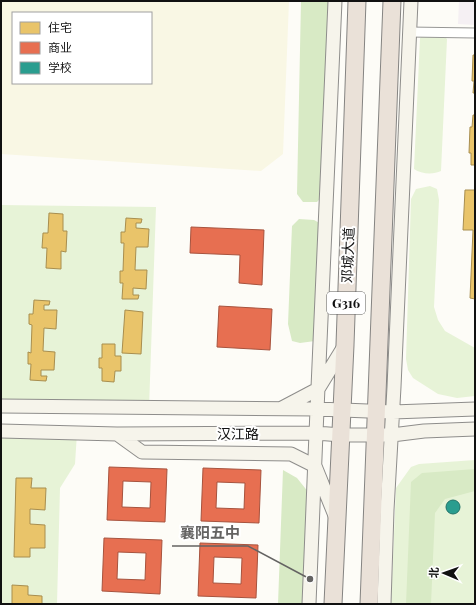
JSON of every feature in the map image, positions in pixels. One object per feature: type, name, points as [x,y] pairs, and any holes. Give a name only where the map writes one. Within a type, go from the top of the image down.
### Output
[{"type":"highway","name":"邓城大道","points":[[333,604],[345,345],[357,1]]},
{"type":"highway","name":"G316","points":[[369,604],[380,502],[374,485],[384,435],[385,412],[379,349],[392,7]]},
{"type":"main road","points":[[309,604],[336,1]]},
{"type":"main road","points":[[385,412],[394,387],[410,7],[392,7]]},
{"type":"main road","points":[[280,409],[318,389],[345,345]]},
{"type":"main road","points":[[379,349],[394,387],[411,411]]},
{"type":"main road","name":"汉江路","points":[[1,406],[317,409],[385,412],[475,409]]},
{"type":"main road","name":"汉江路","points":[[1,431],[117,434],[316,433],[341,435],[384,435],[424,430],[475,429]]},
{"type":"main road","points":[[374,485],[391,451],[412,432]]},
{"type":"main road","points":[[117,434],[142,452],[291,454],[315,466],[337,521]]},
{"type":"main road","points":[[384,435],[391,451],[380,502],[384,604]]},
{"type":"street","points":[[409,32],[475,33]]},
{"type":"shaded area","points":[[1,1],[289,1],[283,154],[261,171],[1,154]]},
{"type":"shaded area","points":[[459,1],[475,1],[475,25],[458,24]]},
{"type":"green space","points":[[301,1],[335,1],[327,191],[317,202],[303,202],[297,194]]},
{"type":"green space","points":[[424,35],[444,36],[447,39],[441,171],[431,173],[424,173],[414,169],[420,38]]},
{"type":"green space","points":[[430,186],[437,189],[439,200],[434,307],[438,320],[445,331],[475,348],[475,396],[457,398],[438,394],[413,378],[408,370],[406,359],[411,199],[416,189]]},
{"type":"green space","points":[[1,205],[156,207],[149,408],[1,406]]},
{"type":"green space","points":[[299,219],[314,220],[325,226],[315,341],[300,343],[292,341],[288,324],[292,226]]},
{"type":"green space","points":[[1,431],[77,433],[75,464],[60,488],[57,604],[1,604]]},
{"type":"green space","points":[[475,460],[475,604],[391,604],[396,488],[411,467],[419,464]]},
{"type":"green space","points":[[475,469],[475,491],[445,499],[435,513],[431,604],[406,604],[411,482],[422,473]]},
{"type":"green space","points":[[283,470],[297,478],[313,498],[309,604],[278,604]]},
{"type":"building: 住宅","points":[[473,55],[475,55],[475,93],[473,93]]},
{"type":"building: 住宅","points":[[473,115],[475,115],[475,165],[471,165],[471,153],[469,153],[470,127],[472,127]]},
{"type":"building: 住宅","points":[[465,190],[475,190],[475,299],[470,298],[473,230],[463,230]]},
{"type":"building: 住宅","points":[[49,213],[63,214],[63,231],[67,231],[66,252],[61,251],[61,269],[46,268],[47,248],[42,248],[43,233],[48,233]]},
{"type":"building: 住宅","points":[[126,218],[142,219],[141,223],[136,223],[136,228],[149,229],[148,247],[136,247],[135,270],[147,270],[146,289],[133,288],[133,295],[139,295],[138,299],[122,299],[123,283],[120,283],[120,271],[123,271],[124,243],[121,243],[121,232],[125,232]]},
{"type":"building: 住宅","points":[[34,300],[50,301],[49,305],[44,305],[44,310],[57,310],[56,329],[44,328],[43,351],[55,352],[54,370],[41,370],[41,376],[47,376],[46,381],[30,380],[31,364],[28,364],[28,352],[31,353],[32,325],[29,324],[29,314],[33,314]]},
{"type":"building: 住宅","points":[[125,310],[143,312],[141,354],[122,353]]},
{"type":"building: 住宅","points":[[102,344],[115,344],[115,356],[121,356],[121,371],[115,371],[114,382],[102,381],[102,368],[99,368],[99,358],[102,358]]},
{"type":"building: 住宅","points":[[16,478],[32,478],[31,488],[46,488],[45,510],[30,509],[30,524],[45,525],[45,548],[30,548],[30,557],[14,557]]},
{"type":"building: 住宅","points":[[12,585],[28,586],[28,595],[42,596],[42,604],[12,604]]},
{"type":"building: 商业","points":[[191,227],[264,230],[262,285],[239,283],[240,255],[190,253]]},
{"type":"building: 商业","points":[[219,306],[272,309],[270,350],[217,347]]},
{"type":"building: 商业","points":[[109,467],[167,469],[165,522],[107,520]],"holes":[[[123,481],[151,482],[150,508],[122,507]]]},
{"type":"building: 商业","points":[[203,468],[261,470],[259,523],[201,521]],"holes":[[[217,482],[245,483],[244,509],[216,508]]]},
{"type":"building: 商业","points":[[104,538],[162,540],[160,594],[102,591]],"holes":[[[118,552],[146,553],[145,580],[117,579]]]},
{"type":"building: 商业","points":[[200,543],[258,545],[256,598],[198,596]],"holes":[[[214,557],[242,558],[241,584],[213,583]]]},
{"type":"building: 学校","points":[[453,500],[458,502],[460,507],[458,512],[453,514],[448,512],[446,507],[448,502]]},
{"type":"place","name":"襄阳五中","points":[[310,579]]}]
